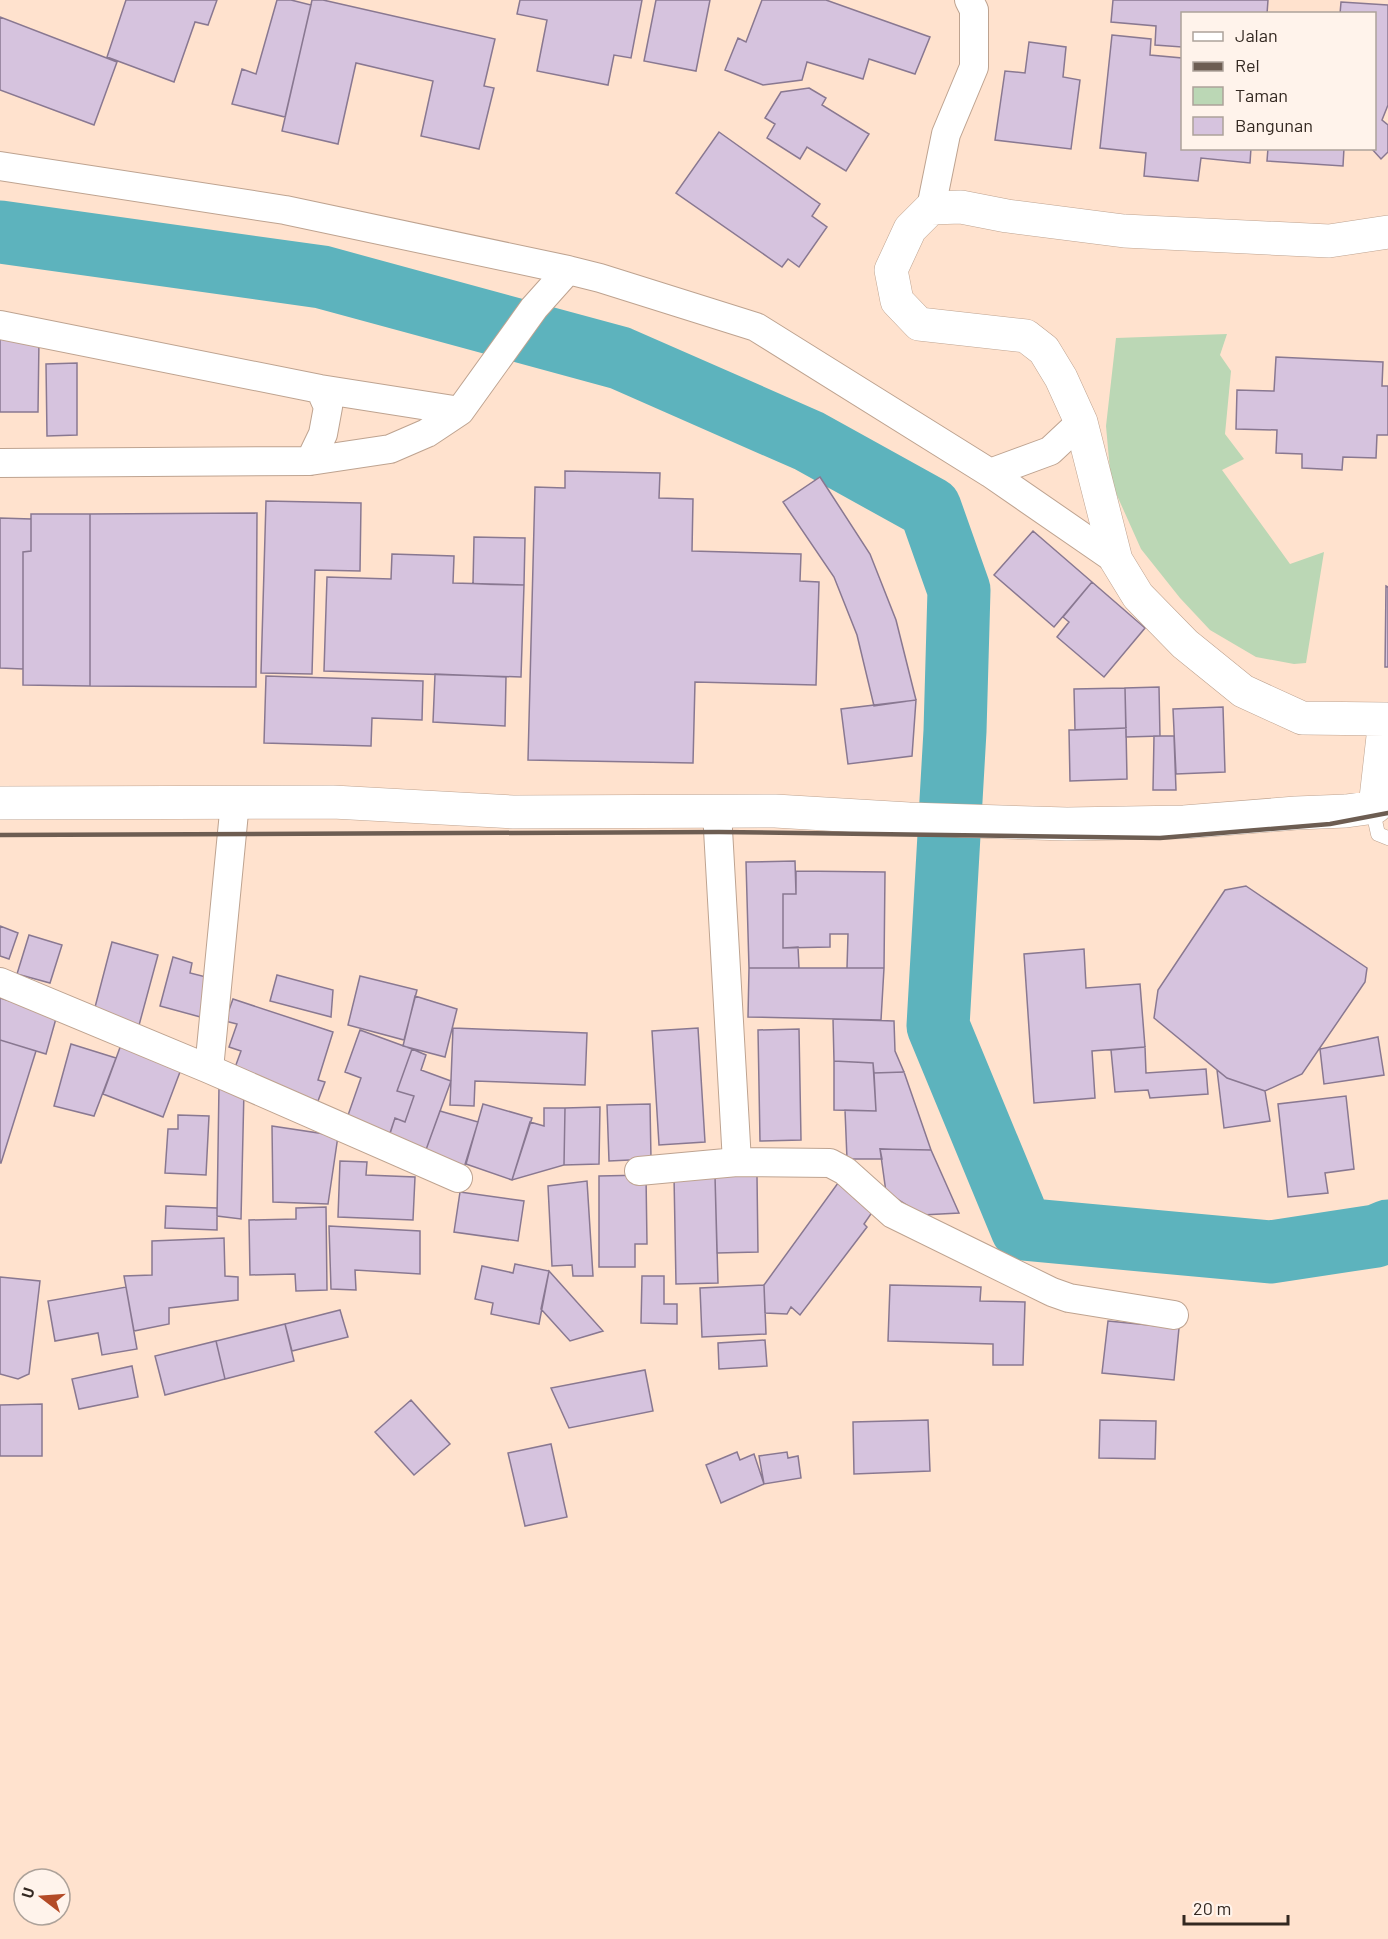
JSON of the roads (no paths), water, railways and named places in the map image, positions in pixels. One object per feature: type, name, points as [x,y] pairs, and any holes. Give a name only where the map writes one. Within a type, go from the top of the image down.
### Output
[{"type":"main road","points":[[0,803],[333,802],[513,812],[775,811],[909,819],[1067,824],[1184,822],[1375,807],[1387,719],[1302,718],[1243,691],[1185,644],[1138,596],[1116,560],[1082,422],[1061,378],[1044,350],[1026,336],[919,324],[897,301],[891,270],[910,229],[931,208],[961,207],[1007,216],[1125,231],[1329,241],[1388,232]]},
{"type":"street","points":[[931,208],[946,134],[974,67],[974,10],[969,0]]},
{"type":"street","points":[[0,166],[285,210],[568,270],[756,327],[990,473],[1116,560]]},
{"type":"street","points":[[0,463],[310,460],[390,449],[427,433],[467,403],[534,308],[568,270]]},
{"type":"street","points":[[0,325],[320,389],[467,403]]},
{"type":"street","points":[[310,460],[323,434],[328,407],[320,389]]},
{"type":"street","points":[[990,473],[1050,451],[1082,422]]},
{"type":"street","points":[[209,1070],[236,802]]},
{"type":"street","points":[[717,812],[737,1162]]},
{"type":"street","points":[[0,982],[458,1178]]},
{"type":"street","points":[[639,1171],[737,1162],[830,1163],[845,1171],[893,1214],[1052,1292],[1069,1298],[1174,1315]]},
{"type":"lane","points":[[1375,807],[1374,816],[1378,834],[1388,838]]},
{"type":"waterway","points":[[0,232],[322,277],[620,358],[809,441],[930,508],[959,590],[955,731],[938,1026],[1022,1229],[1270,1252],[1376,1236],[1388,1231]]},
{"type":"railway","points":[[0,835],[719,832],[1160,838],[1330,824],[1388,813]]}]
